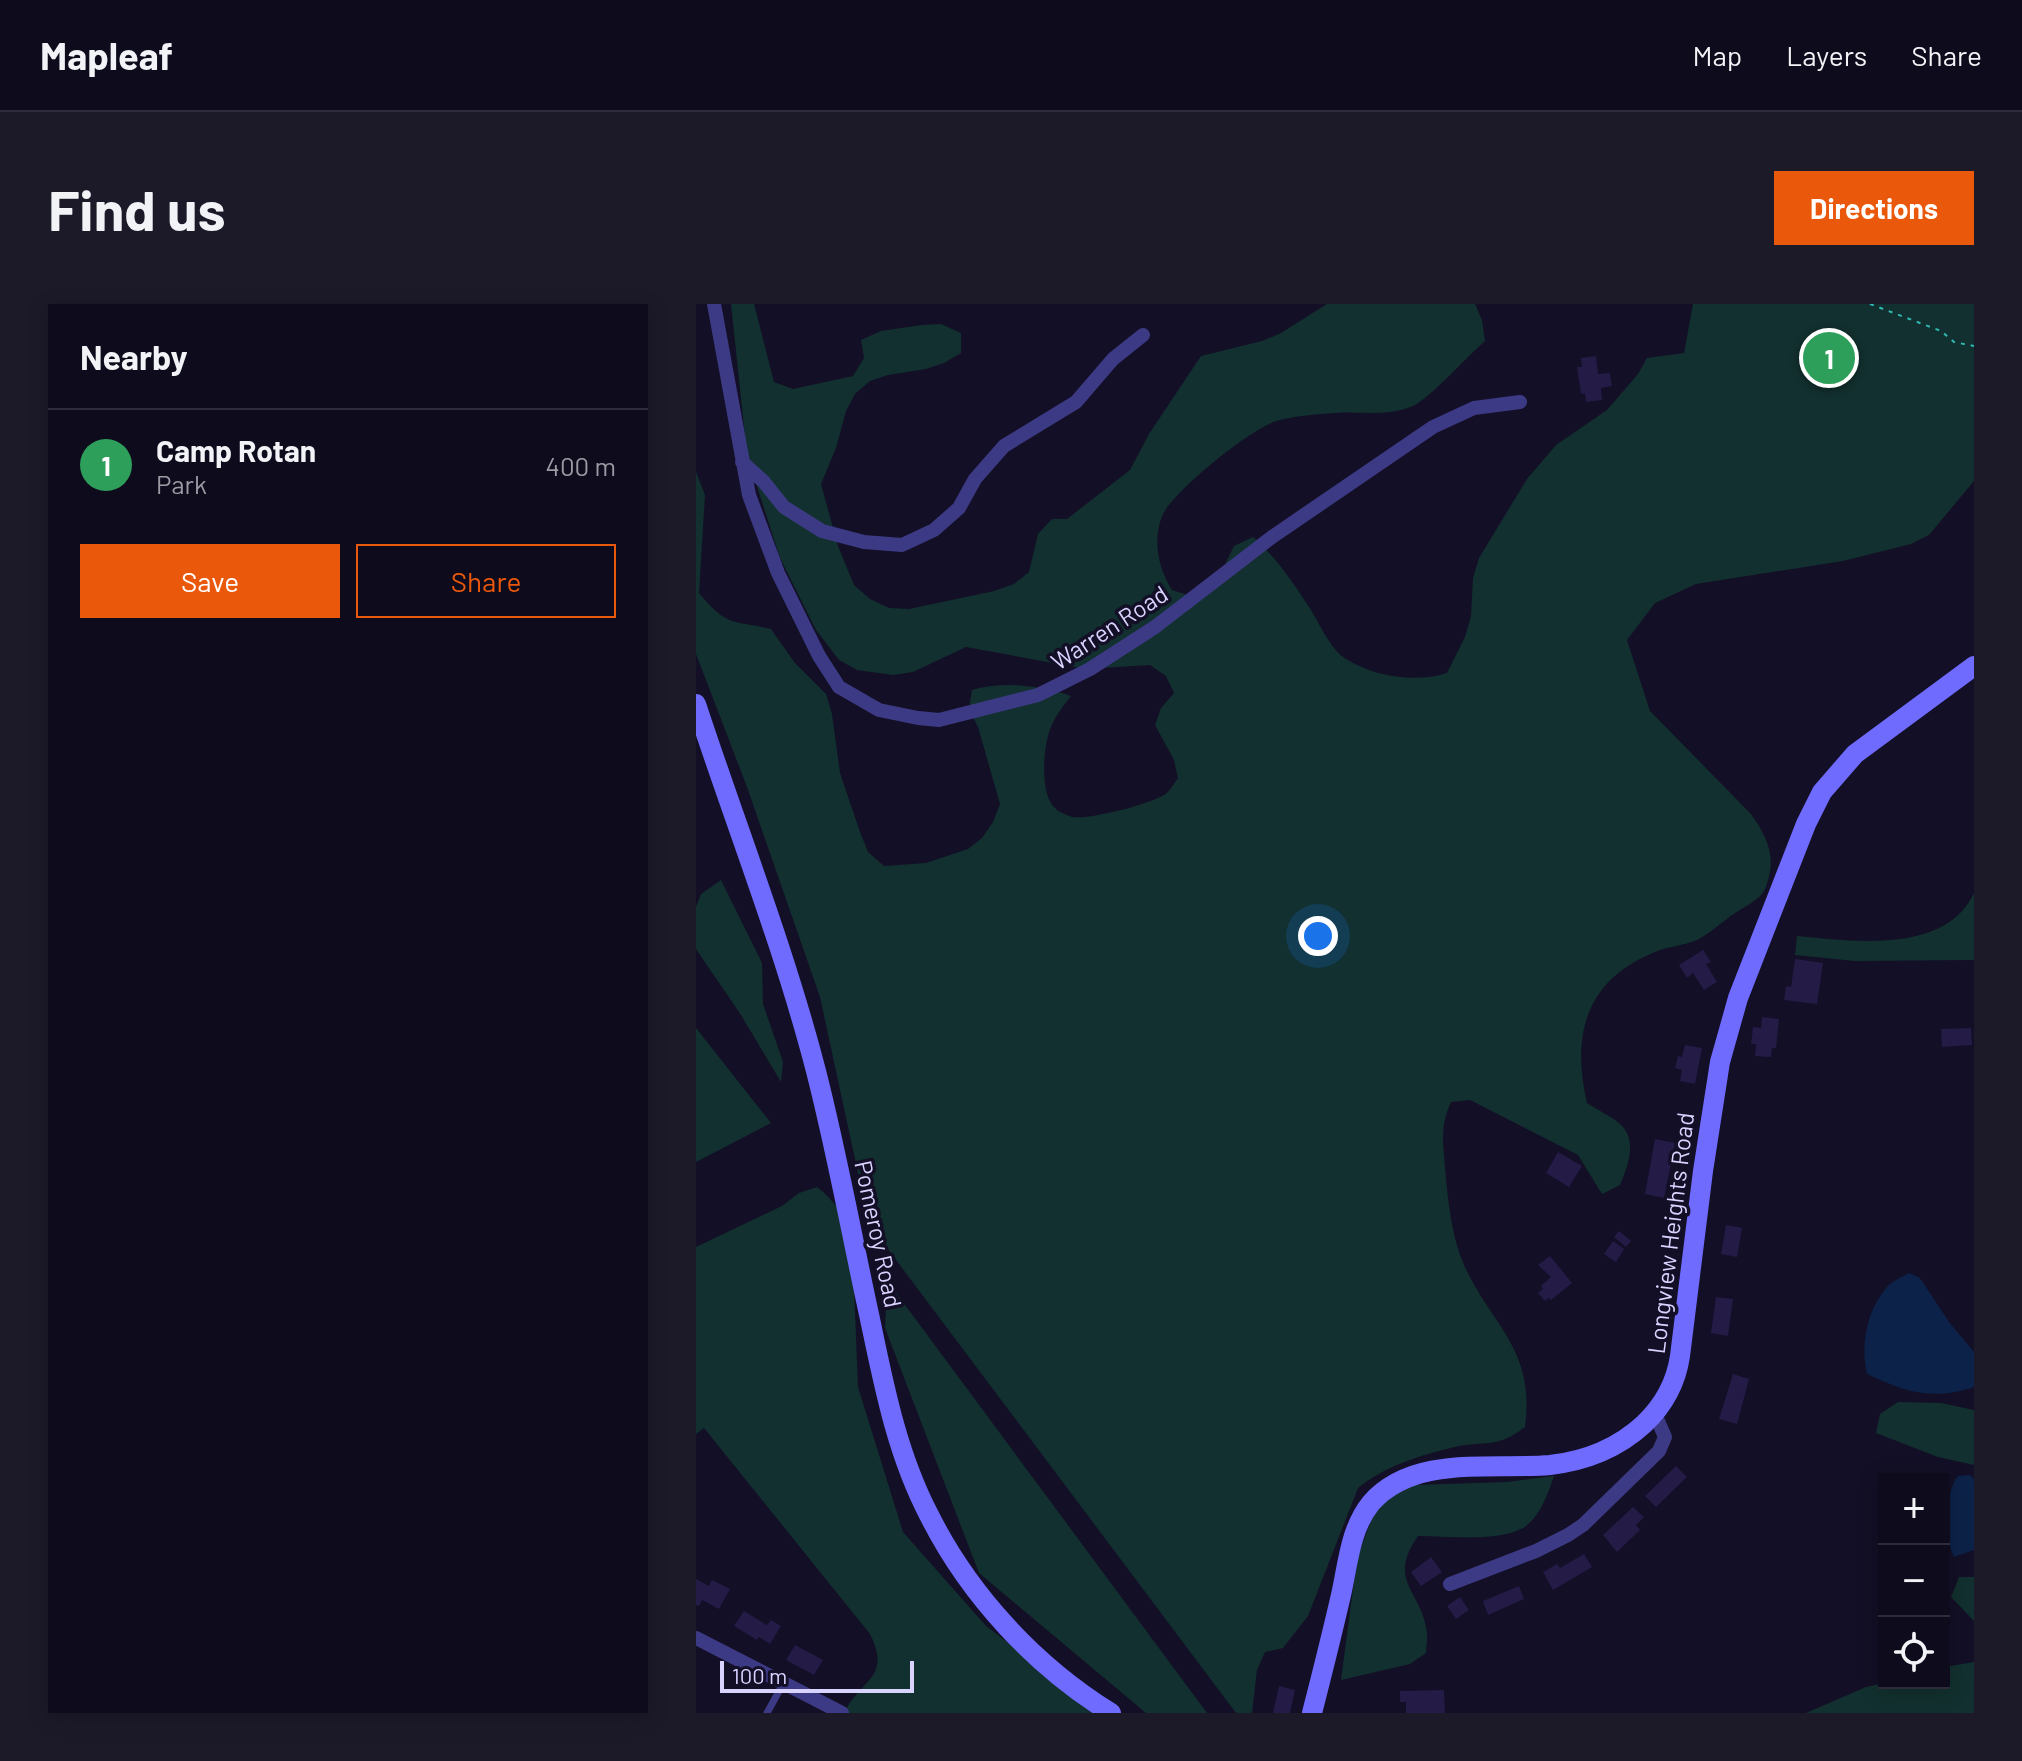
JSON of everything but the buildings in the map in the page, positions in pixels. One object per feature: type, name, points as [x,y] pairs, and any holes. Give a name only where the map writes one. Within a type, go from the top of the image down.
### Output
[{"type":"street","name":"Warren Road","points":[[714,304],[742,462],[761,534],[819,656],[839,687],[879,710],[939,720],[1038,695],[1090,669],[1155,627],[1272,537],[1424,432],[1474,408],[1520,402]]},
{"type":"street","points":[[742,462],[764,482],[784,507],[822,531],[864,542],[902,545],[934,530],[959,508],[975,479],[1004,446],[1076,402],[1113,359],[1143,335]]},
{"type":"street","name":"Longview Heights Road","points":[[1312,1713],[1353,1534],[1370,1505],[1390,1486],[1424,1474],[1466,1466],[1550,1465],[1591,1456],[1621,1442],[1655,1414],[1671,1387],[1679,1365],[1713,1099],[1728,1031],[1806,824],[1831,779],[1855,754],[1974,666]]},
{"type":"street","name":"Pomeroy Road","points":[[696,704],[804,1028],[839,1170],[885,1392],[911,1476],[929,1516],[952,1555],[997,1616],[1043,1662],[1111,1713]]},
{"type":"street","points":[[1450,1584],[1536,1551],[1583,1525],[1659,1451],[1665,1437],[1655,1414]]},
{"type":"street","points":[[696,1638],[842,1713]]},
{"type":"lane","points":[[767,1713],[783,1684]]},
{"type":"path","points":[[1870,304],[1941,331],[1954,342],[1974,346]]},
{"type":"green space","points":[[731,304],[754,304],[774,382],[793,389],[853,376],[864,358],[861,340],[881,331],[941,324],[961,333],[961,353],[944,363],[870,381],[855,394],[846,411],[836,448],[821,484],[838,546],[854,585],[870,599],[889,608],[909,609],[994,591],[1014,584],[1029,572],[1038,534],[1052,519],[1067,519],[1130,470],[1149,434],[1201,356],[1262,341],[1281,333],[1327,304],[1475,304],[1482,320],[1485,341],[1420,402],[1394,411],[1314,415],[1268,424],[1198,475],[1170,503],[1163,514],[1158,533],[1160,563],[1172,590],[1191,596],[1212,591],[1234,546],[1253,537],[1289,577],[1340,654],[1357,665],[1382,674],[1422,678],[1447,673],[1465,637],[1471,616],[1473,578],[1479,558],[1527,479],[1556,445],[1607,410],[1638,374],[1647,358],[1684,353],[1693,304],[1974,304],[1974,481],[1929,535],[1911,544],[1843,561],[1696,584],[1655,603],[1627,640],[1650,711],[1751,814],[1761,829],[1771,859],[1769,877],[1756,900],[1701,938],[1660,950],[1613,978],[1589,1012],[1583,1032],[1582,1078],[1587,1103],[1620,1124],[1629,1138],[1628,1162],[1620,1185],[1602,1194],[1578,1155],[1470,1100],[1451,1102],[1445,1119],[1443,1142],[1453,1230],[1475,1287],[1518,1358],[1524,1377],[1525,1427],[1499,1441],[1455,1447],[1404,1462],[1358,1488],[1308,1616],[1283,1648],[1265,1652],[1257,1670],[1252,1713],[1236,1713],[869,1224],[820,997],[747,787],[696,654],[696,472],[705,495],[699,593],[724,617],[771,629],[795,663],[826,694],[832,714],[840,773],[868,852],[884,866],[926,863],[968,849],[982,838],[993,822],[1000,804],[978,727],[969,709],[972,690],[1022,686],[1071,696],[1055,718],[1048,735],[1045,782],[1056,809],[1073,817],[1136,806],[1170,790],[1178,778],[1174,760],[1155,725],[1161,708],[1174,693],[1166,676],[1150,665],[1085,669],[966,647],[913,672],[893,675],[857,670],[839,660],[816,630],[780,558],[747,455]]},
{"type":"green space","points":[[721,880],[762,963],[763,1004],[783,1062],[781,1082],[696,949],[696,907],[701,894]]},
{"type":"green space","points":[[1974,893],[1974,960],[1855,961],[1795,955],[1797,936],[1870,941],[1920,935],[1942,927],[1960,913]]},
{"type":"green space","points":[[696,1028],[771,1123],[696,1162]]},
{"type":"green space","points":[[817,1187],[838,1209],[852,1237],[858,1387],[903,1532],[986,1626],[1102,1713],[844,1713],[876,1670],[878,1660],[870,1634],[704,1428],[696,1434],[696,1247],[782,1206],[799,1193]]},
{"type":"green space","points":[[894,1290],[1207,1713],[1146,1713],[979,1573],[885,1328],[886,1308]]},
{"type":"green space","points":[[1898,1402],[1941,1403],[1974,1410],[1974,1465],[1938,1457],[1876,1433],[1880,1414]]},
{"type":"green space","points":[[1554,1476],[1538,1513],[1521,1529],[1484,1537],[1418,1536],[1409,1552],[1405,1576],[1424,1618],[1426,1653],[1410,1664],[1341,1680],[1357,1558],[1377,1505],[1413,1485],[1507,1482]]},
{"type":"green space","points":[[1959,1577],[1974,1577],[1974,1621],[1951,1597]]},
{"type":"green space","points":[[1974,1662],[1974,1713],[1806,1713],[1878,1684],[1878,1689],[1950,1689],[1950,1666]]},
{"type":"water","points":[[1909,1273],[1920,1278],[1949,1322],[1974,1352],[1974,1387],[1932,1394],[1894,1386],[1867,1374],[1865,1339],[1874,1306],[1889,1285]]},
{"type":"water","points":[[1970,1475],[1974,1479],[1974,1550],[1954,1557],[1950,1542],[1950,1498],[1958,1476]]},
{"type":"place","name":"Camp Rotan","points":[[1829,358]]}]
